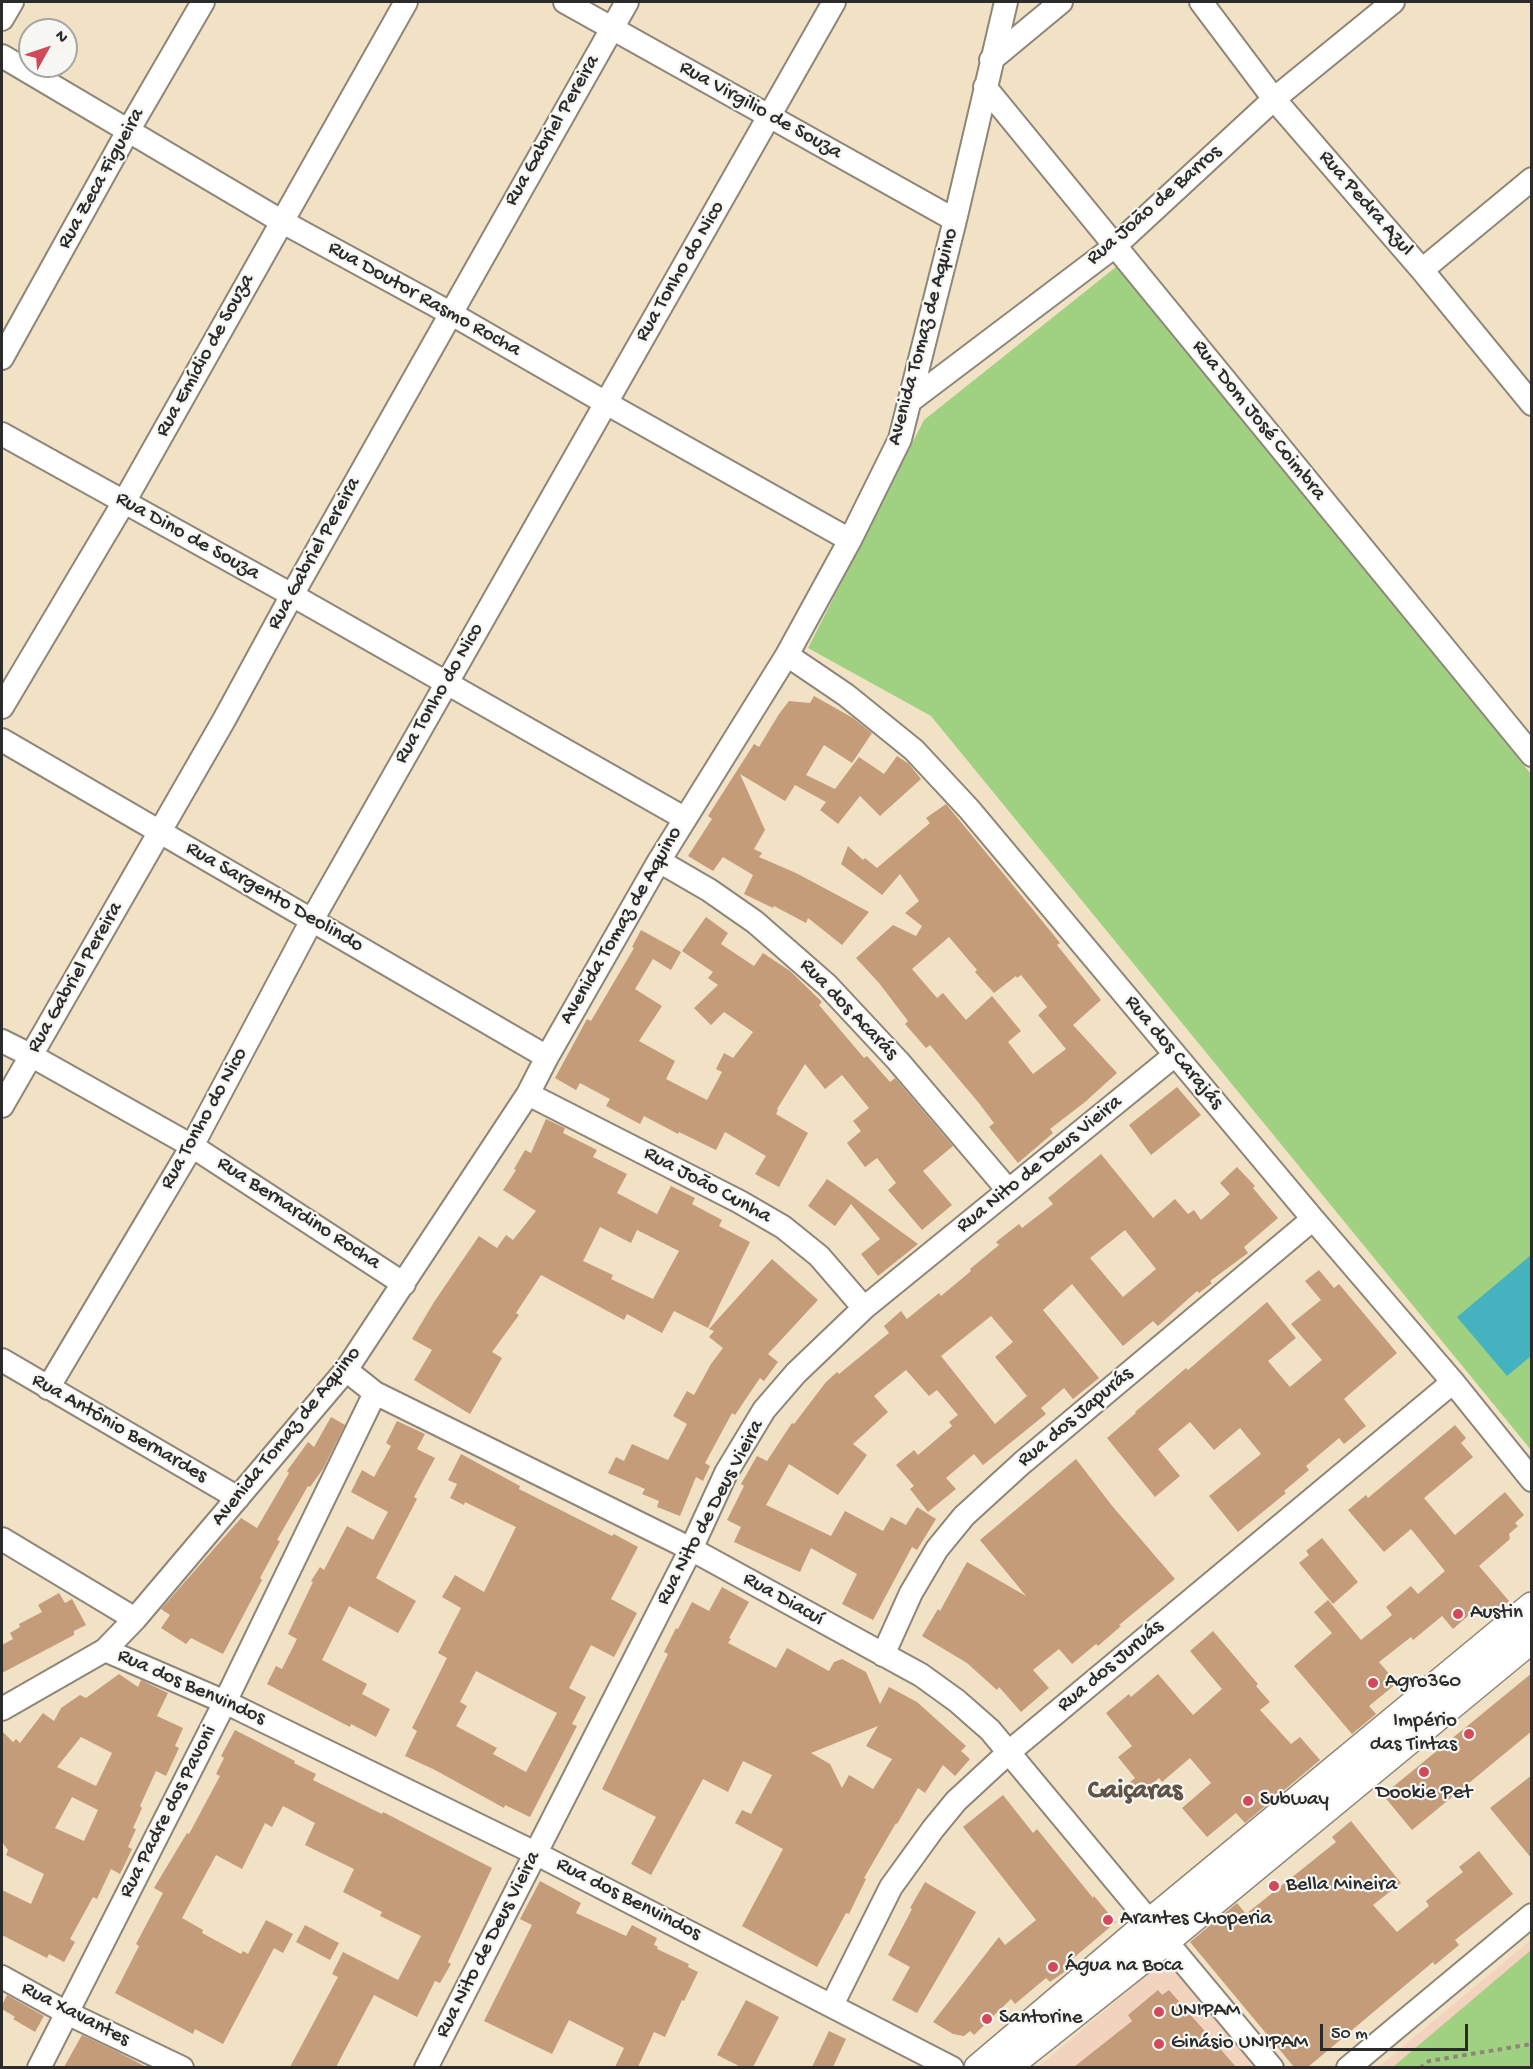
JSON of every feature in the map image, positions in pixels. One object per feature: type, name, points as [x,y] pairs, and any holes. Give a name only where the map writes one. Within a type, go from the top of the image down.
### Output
[{"type":"main road","points":[[1006,2067],[1158,1931],[1532,1606]]},
{"type":"main road","points":[[978,2067],[1158,1931],[1532,1639]]},
{"type":"street","points":[[2,20],[12,2]]},
{"type":"street","name":"Rua Zeca Figueira","points":[[2,358],[128,131],[203,2]]},
{"type":"street","name":"Rua Emídio de Souza","points":[[2,707],[124,502],[406,2]]},
{"type":"street","name":"Rua Virgilio de Souza","points":[[565,2],[955,220]]},
{"type":"street","name":"Rua Gabriel Pereira","points":[[2,1106],[224,720],[450,313],[627,2]]},
{"type":"street","name":"Rua Tonho do Nico","points":[[48,1388],[192,1146],[312,920],[445,683],[834,2]]},
{"type":"street","name":"Avenida Tomaz de Aquino","points":[[2,1709],[105,1650],[135,1619],[346,1370],[405,1284],[528,1094],[546,1057],[684,818],[787,655],[850,540],[900,439],[955,220],[1006,2]]},
{"type":"street","points":[[991,60],[1061,2]]},
{"type":"street","name":"Rua Pedra Azul","points":[[1201,2],[1274,99],[1422,270],[1532,404]]},
{"type":"street","name":"Rua João de Barros","points":[[910,401],[1115,246],[1274,99],[1393,2]]},
{"type":"street","name":"Rua Doutor Rasmo Rocha","points":[[2,56],[281,221],[450,313],[850,540]]},
{"type":"street","name":"Rua Dom José Coimbra","points":[[985,87],[1531,753]]},
{"type":"street","points":[[1422,270],[1532,179]]},
{"type":"street","name":"Rua Dino de Souza","points":[[2,434],[292,595],[684,818]]},
{"type":"street","name":"Rua dos Carajás","points":[[787,655],[846,695],[914,750],[969,809],[1453,1382],[1532,1480]]},
{"type":"street","name":"Rua Sargento Deolindo","points":[[2,741],[546,1057]]},
{"type":"street","name":"Rua dos Acarás","points":[[659,861],[709,890],[755,922],[827,985],[898,1061],[1008,1190]]},
{"type":"street","name":"Rua Bernardino Rocha","points":[[2,1041],[192,1146],[405,1284]]},
{"type":"street","name":"Rua Nito de Deus Vieira","points":[[426,2067],[691,1549],[726,1473],[764,1410],[795,1373],[864,1308],[1175,1055]]},
{"type":"street","name":"Rua João Cunha","points":[[528,1094],[740,1202],[783,1227],[819,1256],[864,1308]]},
{"type":"street","name":"Rua dos Japurás","points":[[883,1655],[911,1593],[938,1549],[964,1516],[1022,1463],[1313,1219]]},
{"type":"street","name":"Rua Antônio Bernardes","points":[[2,1360],[237,1498]]},
{"type":"street","name":"Rua Diacuí","points":[[346,1370],[375,1393],[691,1549],[921,1675],[957,1701],[990,1730],[1009,1752],[1272,2067]]},
{"type":"street","name":"Rua dos Juruás","points":[[832,2005],[891,1887],[956,1801],[1009,1752],[1453,1382]]},
{"type":"street","name":"Rua Padre dos Pavoni","points":[[39,2067],[225,1702],[375,1393]]},
{"type":"street","points":[[2,1539],[135,1619]]},
{"type":"street","name":"Rua dos Benvindos","points":[[105,1650],[225,1702],[535,1853],[952,2067]]},
{"type":"street","points":[[1348,2067],[1532,1915]]},
{"type":"street","name":"Rua Xavantes","points":[[2,1977],[68,2013],[182,2067]]},
{"type":"path","points":[[1420,2067],[1429,2061],[1532,2044]]},
{"type":"shaded area","points":[[1531,1940],[1531,2067],[1378,2067]]},
{"type":"shaded area","name":"UNIPAM","points":[[1169,1956],[1261,2068],[1037,2068]]},
{"type":"green space","points":[[1116,267],[1531,774],[1531,1450],[931,716],[808,648],[924,420]]},
{"type":"green space","points":[[1531,1950],[1531,2067],[1393,2067]]},
{"type":"water","points":[[1531,1255],[1531,1356],[1507,1376],[1457,1317]]},
{"type":"building","points":[[814,696],[853,718],[872,733],[852,763],[824,745],[806,775],[835,789],[859,757],[884,774],[897,756],[909,764],[921,779],[880,816],[860,796],[838,824],[820,810],[826,802],[795,785],[785,801],[740,774],[765,830],[754,849],[762,853],[759,857],[796,873],[869,912],[842,945],[808,918],[806,923],[774,906],[773,908],[744,894],[753,875],[723,857],[713,871],[688,856],[712,819],[708,816],[754,744],[759,747],[789,701],[810,703]]},
{"type":"building","points":[[946,804],[1060,943],[1057,945],[1101,1000],[1073,1025],[1117,1073],[1050,1129],[1053,1133],[1018,1163],[989,1127],[994,1123],[978,1102],[930,1045],[926,1048],[905,1024],[908,1021],[879,983],[856,958],[893,925],[916,936],[922,926],[905,913],[919,901],[900,874],[882,895],[841,864],[848,846],[863,860],[865,858],[877,868],[930,823],[926,818]],"holes":[[[949,937],[977,970],[975,972],[994,993],[1016,976],[1017,978],[1021,975],[1047,1007],[1038,1015],[1066,1049],[1033,1074],[1008,1042],[1021,1031],[992,996],[966,1020],[943,993],[937,998],[912,969]]]},
{"type":"building","points":[[706,917],[728,933],[721,944],[754,966],[763,953],[790,971],[822,1002],[819,1005],[864,1058],[867,1056],[890,1082],[895,1078],[953,1146],[923,1171],[952,1205],[922,1230],[888,1190],[896,1183],[877,1158],[865,1167],[847,1143],[861,1131],[853,1121],[869,1108],[842,1075],[825,1089],[805,1064],[777,1109],[776,1114],[808,1133],[779,1187],[755,1174],[766,1156],[725,1132],[716,1150],[644,1116],[640,1124],[606,1106],[610,1099],[580,1083],[576,1090],[555,1078],[587,1019],[591,1021],[634,948],[632,947],[641,930],[681,952],[671,970],[653,959],[635,989],[662,1006],[639,1041],[675,1061],[666,1079],[707,1100],[722,1072],[716,1069],[724,1053],[733,1058],[753,1032],[724,1012],[711,1025],[694,1008],[718,985],[708,978],[713,972],[682,951]]},
{"type":"building","points":[[1177,1087],[1201,1115],[1151,1155],[1129,1125]]},
{"type":"building","points":[[546,1119],[565,1128],[563,1133],[597,1150],[593,1157],[627,1174],[617,1193],[657,1214],[671,1186],[695,1198],[692,1204],[722,1220],[719,1226],[750,1242],[708,1328],[674,1311],[662,1333],[627,1314],[624,1320],[541,1275],[516,1313],[519,1315],[492,1352],[502,1358],[470,1414],[414,1380],[432,1350],[412,1339],[479,1236],[497,1248],[506,1235],[513,1240],[536,1211],[503,1190],[525,1150],[531,1153]],"holes":[[[600,1227],[631,1243],[637,1230],[679,1251],[653,1299],[611,1279],[613,1275],[583,1261]]]},
{"type":"building","points":[[1101,1154],[1153,1218],[1175,1199],[1188,1214],[1194,1210],[1201,1220],[1230,1194],[1220,1183],[1237,1167],[1255,1186],[1253,1188],[1278,1218],[1244,1247],[1248,1253],[1210,1281],[1212,1283],[1199,1293],[1197,1291],[1158,1326],[1153,1321],[1123,1346],[1072,1284],[1043,1310],[1099,1378],[1073,1399],[1064,1388],[1041,1408],[1046,1414],[983,1465],[974,1454],[946,1478],[956,1489],[928,1512],[910,1489],[914,1486],[896,1465],[914,1450],[918,1455],[952,1426],[949,1422],[958,1415],[937,1390],[929,1396],[906,1370],[874,1396],[888,1412],[853,1444],[867,1455],[838,1495],[789,1464],[766,1505],[831,1536],[845,1511],[883,1531],[891,1517],[906,1525],[917,1507],[936,1519],[917,1550],[912,1547],[873,1620],[842,1604],[857,1574],[811,1548],[800,1572],[734,1542],[741,1527],[727,1520],[744,1486],[741,1484],[757,1456],[767,1461],[792,1423],[794,1424],[826,1382],[889,1333],[884,1326],[901,1311],[907,1319],[939,1293],[941,1296],[999,1245],[996,1242],[1019,1224],[1022,1228],[1053,1204],[1048,1198]],"holes":[[[1125,1230],[1156,1269],[1123,1297],[1090,1258]],[[991,1316],[1013,1342],[995,1357],[1027,1396],[995,1424],[941,1356]]]},
{"type":"building","points":[[827,1179],[918,1244],[878,1276],[861,1254],[880,1239],[851,1204],[835,1226],[808,1206]]},
{"type":"building","points":[[772,1259],[818,1300],[768,1354],[778,1362],[764,1381],[760,1378],[735,1415],[732,1413],[705,1463],[710,1466],[703,1481],[696,1477],[680,1516],[657,1507],[659,1501],[642,1494],[645,1489],[608,1473],[616,1457],[624,1461],[632,1444],[668,1460],[687,1424],[673,1416],[687,1391],[694,1395],[711,1364],[723,1348],[709,1337],[714,1331],[709,1329]]},
{"type":"building","points":[[1319,1270],[1334,1288],[1339,1284],[1397,1353],[1344,1399],[1366,1426],[1344,1444],[1339,1438],[1306,1466],[1309,1470],[1284,1491],[1286,1493],[1238,1532],[1209,1496],[1261,1454],[1240,1428],[1214,1450],[1190,1422],[1158,1449],[1180,1476],[1155,1497],[1107,1438],[1186,1368],[1188,1370],[1267,1302],[1296,1338],[1268,1361],[1290,1387],[1322,1360],[1291,1324],[1321,1300],[1305,1281]]},
{"type":"building","points":[[331,1417],[345,1425],[323,1469],[310,1487],[308,1486],[277,1540],[280,1541],[260,1578],[262,1580],[223,1654],[191,1638],[186,1644],[161,1628],[170,1615],[161,1609],[241,1518],[257,1528],[289,1473],[287,1471],[308,1442],[314,1447]]},
{"type":"building","points":[[397,1421],[425,1434],[417,1449],[435,1458],[414,1497],[417,1499],[376,1578],[416,1601],[398,1633],[349,1606],[322,1660],[367,1684],[362,1694],[390,1709],[376,1737],[351,1724],[350,1727],[267,1684],[276,1666],[282,1669],[297,1639],[288,1634],[313,1582],[311,1581],[320,1567],[324,1570],[347,1526],[373,1540],[388,1512],[351,1492],[362,1470],[374,1477],[391,1446],[386,1443]]},
{"type":"building","points":[[1455,1425],[1466,1438],[1461,1443],[1473,1457],[1424,1498],[1455,1535],[1505,1492],[1524,1515],[1515,1523],[1518,1526],[1509,1534],[1510,1539],[1479,1566],[1509,1601],[1487,1620],[1477,1608],[1453,1629],[1442,1616],[1413,1640],[1411,1637],[1379,1662],[1397,1683],[1369,1706],[1376,1714],[1352,1734],[1294,1666],[1332,1633],[1314,1612],[1328,1600],[1361,1640],[1392,1615],[1386,1607],[1411,1586],[1418,1594],[1445,1571],[1411,1529],[1384,1552],[1348,1510],[1366,1495],[1368,1498]]},
{"type":"building","points":[[461,1454],[520,1486],[519,1489],[638,1547],[611,1599],[637,1613],[614,1657],[591,1645],[569,1688],[586,1697],[572,1724],[577,1726],[530,1817],[505,1805],[504,1808],[405,1756],[417,1731],[412,1728],[447,1658],[438,1653],[461,1608],[442,1597],[455,1575],[484,1592],[516,1527],[465,1502],[464,1505],[450,1498],[457,1484],[448,1480]],"holes":[[[476,1671],[557,1713],[526,1772],[493,1754],[497,1748],[456,1726],[467,1706],[460,1702]]]},
{"type":"building","points":[[1076,1459],[1113,1507],[1175,1579],[1119,1625],[1121,1626],[1098,1646],[1096,1644],[1072,1664],[1059,1649],[1033,1670],[1049,1688],[1021,1712],[999,1687],[997,1690],[967,1663],[922,1636],[938,1609],[940,1611],[967,1562],[1026,1596],[980,1540]]},
{"type":"building","points":[[1322,1538],[1358,1582],[1333,1604],[1299,1563],[1309,1555],[1306,1551]]},
{"type":"building","points":[[722,1587],[749,1602],[728,1643],[776,1668],[787,1648],[829,1671],[834,1662],[842,1659],[866,1672],[880,1704],[889,1687],[917,1702],[966,1746],[961,1751],[970,1759],[955,1776],[943,1765],[925,1793],[918,1788],[864,1878],[866,1879],[849,1914],[846,1913],[817,1967],[742,1926],[783,1849],[735,1823],[742,1810],[751,1814],[772,1775],[743,1761],[728,1792],[703,1779],[651,1875],[631,1864],[656,1817],[602,1789],[668,1654],[664,1652],[676,1628],[678,1629],[692,1602],[709,1611]],"holes":[[[878,1726],[866,1746],[892,1759],[873,1789],[849,1775],[842,1788],[830,1764],[811,1753]]]},
{"type":"building","points":[[59,1593],[65,1603],[72,1599],[86,1625],[74,1631],[74,1635],[2,1673],[2,1645],[13,1639],[10,1633],[20,1627],[19,1624],[42,1612],[38,1605]]},
{"type":"building","points":[[1213,1631],[1258,1684],[1256,1686],[1270,1702],[1260,1710],[1291,1744],[1300,1737],[1320,1760],[1245,1823],[1236,1813],[1207,1837],[1182,1808],[1211,1783],[1190,1758],[1162,1782],[1159,1778],[1135,1798],[1125,1786],[1135,1778],[1118,1757],[1132,1746],[1106,1713],[1129,1694],[1131,1697],[1158,1674],[1193,1715],[1222,1689],[1190,1651]]},
{"type":"building","points":[[1532,1673],[1532,1731],[1412,1830],[1383,1795]]},
{"type":"building","points":[[119,1674],[138,1687],[141,1680],[168,1693],[157,1716],[183,1728],[175,1746],[179,1748],[166,1776],[156,1771],[140,1806],[142,1808],[133,1828],[136,1829],[128,1847],[132,1849],[120,1874],[111,1869],[97,1899],[93,1897],[70,1939],[75,1942],[64,1962],[49,1954],[47,1958],[2,1935],[2,1890],[31,1904],[44,1874],[6,1855],[8,1850],[2,1842],[2,1731],[13,1742],[16,1739],[20,1743],[43,1713],[54,1721],[61,1708],[80,1695],[86,1698]],"holes":[[[81,1737],[112,1753],[96,1786],[57,1767]],[[72,1797],[98,1810],[84,1841],[55,1828]]]},
{"type":"building","points":[[235,1730],[316,1774],[313,1780],[382,1814],[383,1812],[492,1868],[448,1962],[451,1964],[440,1983],[435,1981],[417,2017],[374,1995],[336,2067],[290,2067],[338,1977],[332,1974],[343,1952],[398,1980],[421,1936],[380,1916],[382,1912],[343,1892],[354,1869],[305,1845],[315,1823],[283,1806],[272,1827],[265,1823],[242,1869],[216,1855],[182,1918],[203,1930],[202,1933],[241,1954],[243,1951],[248,1954],[266,1920],[293,1934],[283,1953],[274,1948],[223,2044],[195,2029],[193,2034],[115,1993],[139,1946],[136,1944],[163,1893],[154,1888],[187,1833],[189,1834],[220,1776],[216,1774],[224,1758],[221,1756]]},
{"type":"building","points":[[1532,1775],[1532,1859],[1490,1808]]},
{"type":"building","points":[[1003,1795],[1033,1833],[1037,1829],[1093,1898],[1094,1896],[1116,1922],[1064,1966],[1067,1970],[1050,1982],[1046,1978],[1015,2004],[1011,1999],[974,2035],[970,2031],[964,2036],[953,2034],[933,2022],[999,1937],[1005,1945],[1036,1920],[963,1827]]},
{"type":"building","points":[[1351,1821],[1401,1883],[1373,1905],[1397,1932],[1429,1906],[1426,1901],[1463,1872],[1459,1867],[1479,1851],[1513,1894],[1455,1940],[1459,1945],[1435,1965],[1433,1962],[1308,2067],[1294,2067],[1190,1942],[1237,1903],[1246,1914],[1336,1842],[1332,1837]]},
{"type":"building","points":[[540,1881],[581,1903],[576,1913],[626,1936],[632,1925],[657,1938],[654,1945],[658,1947],[657,1949],[689,1964],[688,1967],[698,1972],[665,2037],[654,2032],[638,2067],[615,2067],[624,2048],[569,2020],[552,2054],[484,2021],[532,1925],[520,1919]]},
{"type":"building","points":[[925,1882],[976,1912],[917,2013],[892,2000],[910,1967],[888,1955]]},
{"type":"building","points":[[305,1925],[339,1943],[330,1960],[296,1942]]},
{"type":"building","name":"Ginásio UNIPAM","points":[[1158,1990],[1162,1995],[1169,1990],[1236,2067],[1074,2067],[1132,2021],[1128,2015]]},
{"type":"building","points":[[7,1995],[44,2016],[35,2032],[13,2019],[15,2017],[2,2009]]},
{"type":"building","points":[[746,2000],[779,2017],[753,2067],[741,2067],[717,2055]]},
{"type":"building","points":[[829,2031],[846,2039],[833,2067],[812,2067]]},
{"type":"building","points":[[82,2035],[118,2052],[146,2067],[64,2067]]},
{"type":"place","name":"Austin","points":[[1458,1614]]},
{"type":"place","name":"Agro360","points":[[1373,1683]]},
{"type":"place","name":"Império das Tintas","points":[[1469,1734]]},
{"type":"place","name":"Dookie Pet","points":[[1424,1772]]},
{"type":"place","name":"Subway","points":[[1248,1801]]},
{"type":"place","name":"Bella Mineira","points":[[1274,1886]]},
{"type":"place","name":"Arantes Choperia","points":[[1108,1920]]},
{"type":"place","name":"Água na Boca","points":[[1053,1967]]},
{"type":"place","name":"UNIPAM","points":[[1159,2012]]},
{"type":"place","name":"Santorine","points":[[987,2019]]},
{"type":"place","name":"Ginásio UNIPAM","points":[[1159,2044]]},
{"type":"district","name":"Caiçaras","points":[[1135,1793]]}]
